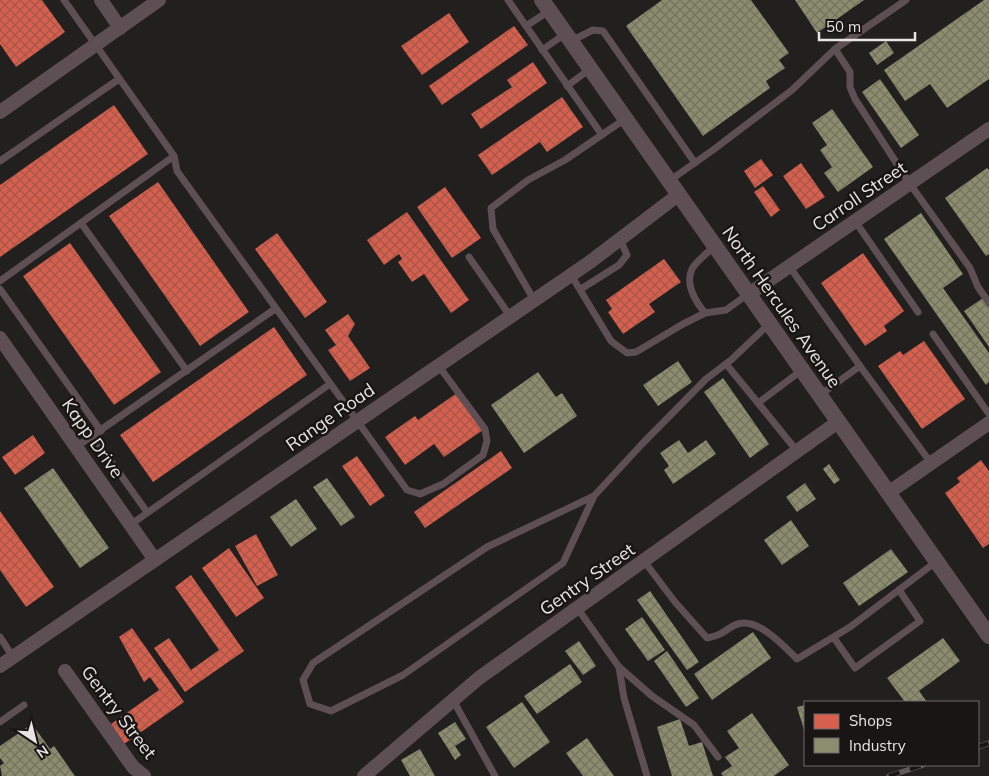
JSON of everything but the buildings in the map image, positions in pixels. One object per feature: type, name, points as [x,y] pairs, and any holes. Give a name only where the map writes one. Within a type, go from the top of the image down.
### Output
[{"type":"street","points":[[101,0],[120,28]]},
{"type":"street","points":[[2,107],[96,46],[150,3]]},
{"type":"street","name":"North Hercules Avenue","points":[[546,5],[989,636]]},
{"type":"street","name":"Carroll Street","points":[[749,294],[989,129]]},
{"type":"street","name":"Range Road","points":[[0,666],[572,275],[678,195]]},
{"type":"street","name":"Kapp Drive","points":[[0,338],[155,560]]},
{"type":"street","name":"Gentry Street","points":[[364,776],[479,678],[838,422]]},
{"type":"street","points":[[888,493],[989,423]]},
{"type":"street","name":"Gentry Street","points":[[65,671],[133,767],[144,776]]},
{"type":"lane","points":[[64,0],[174,156],[177,171],[406,490],[420,494],[443,484],[483,455],[487,441],[485,429],[438,366]]},
{"type":"lane","points":[[508,0],[602,135]]},
{"type":"lane","points":[[669,181],[792,90],[835,49],[906,0]]},
{"type":"lane","points":[[526,26],[546,5]]},
{"type":"lane","points":[[542,50],[568,37],[592,30],[603,31],[695,163]]},
{"type":"lane","points":[[835,49],[850,72],[850,87],[855,99],[910,184],[970,268],[978,287],[989,303]]},
{"type":"lane","points":[[567,86],[590,69]]},
{"type":"lane","points":[[0,161],[119,79]]},
{"type":"lane","points":[[534,300],[493,229],[491,208],[528,180],[565,160],[625,119]]},
{"type":"lane","points":[[0,281],[174,156]]},
{"type":"lane","points":[[855,221],[918,312]]},
{"type":"lane","points":[[81,223],[187,371]]},
{"type":"lane","points":[[581,289],[618,265],[627,255],[620,240]]},
{"type":"lane","points":[[705,313],[696,301],[690,282],[692,269],[715,246]]},
{"type":"lane","points":[[469,257],[510,316]]},
{"type":"lane","points":[[789,266],[931,463]]},
{"type":"lane","points":[[572,275],[610,341],[627,353],[636,352],[705,313],[726,310],[749,294]]},
{"type":"lane","points":[[0,289],[101,431]]},
{"type":"lane","points":[[76,448],[276,309]]},
{"type":"lane","points":[[594,496],[487,547],[313,663],[303,680],[310,704],[331,712],[403,675],[563,562],[594,496],[706,379],[726,364],[770,324]]},
{"type":"lane","points":[[933,334],[989,414]]},
{"type":"lane","points":[[726,364],[798,451]]},
{"type":"lane","points":[[820,396],[860,366]]},
{"type":"lane","points":[[758,403],[802,370]]},
{"type":"lane","points":[[130,525],[330,384]]},
{"type":"lane","points":[[93,436],[147,512]]},
{"type":"lane","points":[[644,561],[707,638],[720,635],[737,624],[750,622],[798,659],[850,628],[937,561]]},
{"type":"lane","points":[[834,638],[855,668],[920,621],[899,590]]},
{"type":"lane","points":[[578,608],[619,667],[652,696],[694,725],[718,757]]},
{"type":"lane","points":[[0,637],[13,657]]},
{"type":"lane","points":[[619,667],[624,698],[647,776]]},
{"type":"lane","points":[[453,700],[495,776]]},
{"type":"lane","points":[[0,722],[24,705]]},
{"type":"railway","points":[[979,747],[989,743]]},
{"type":"railway","points":[[889,776],[920,766]]}]
